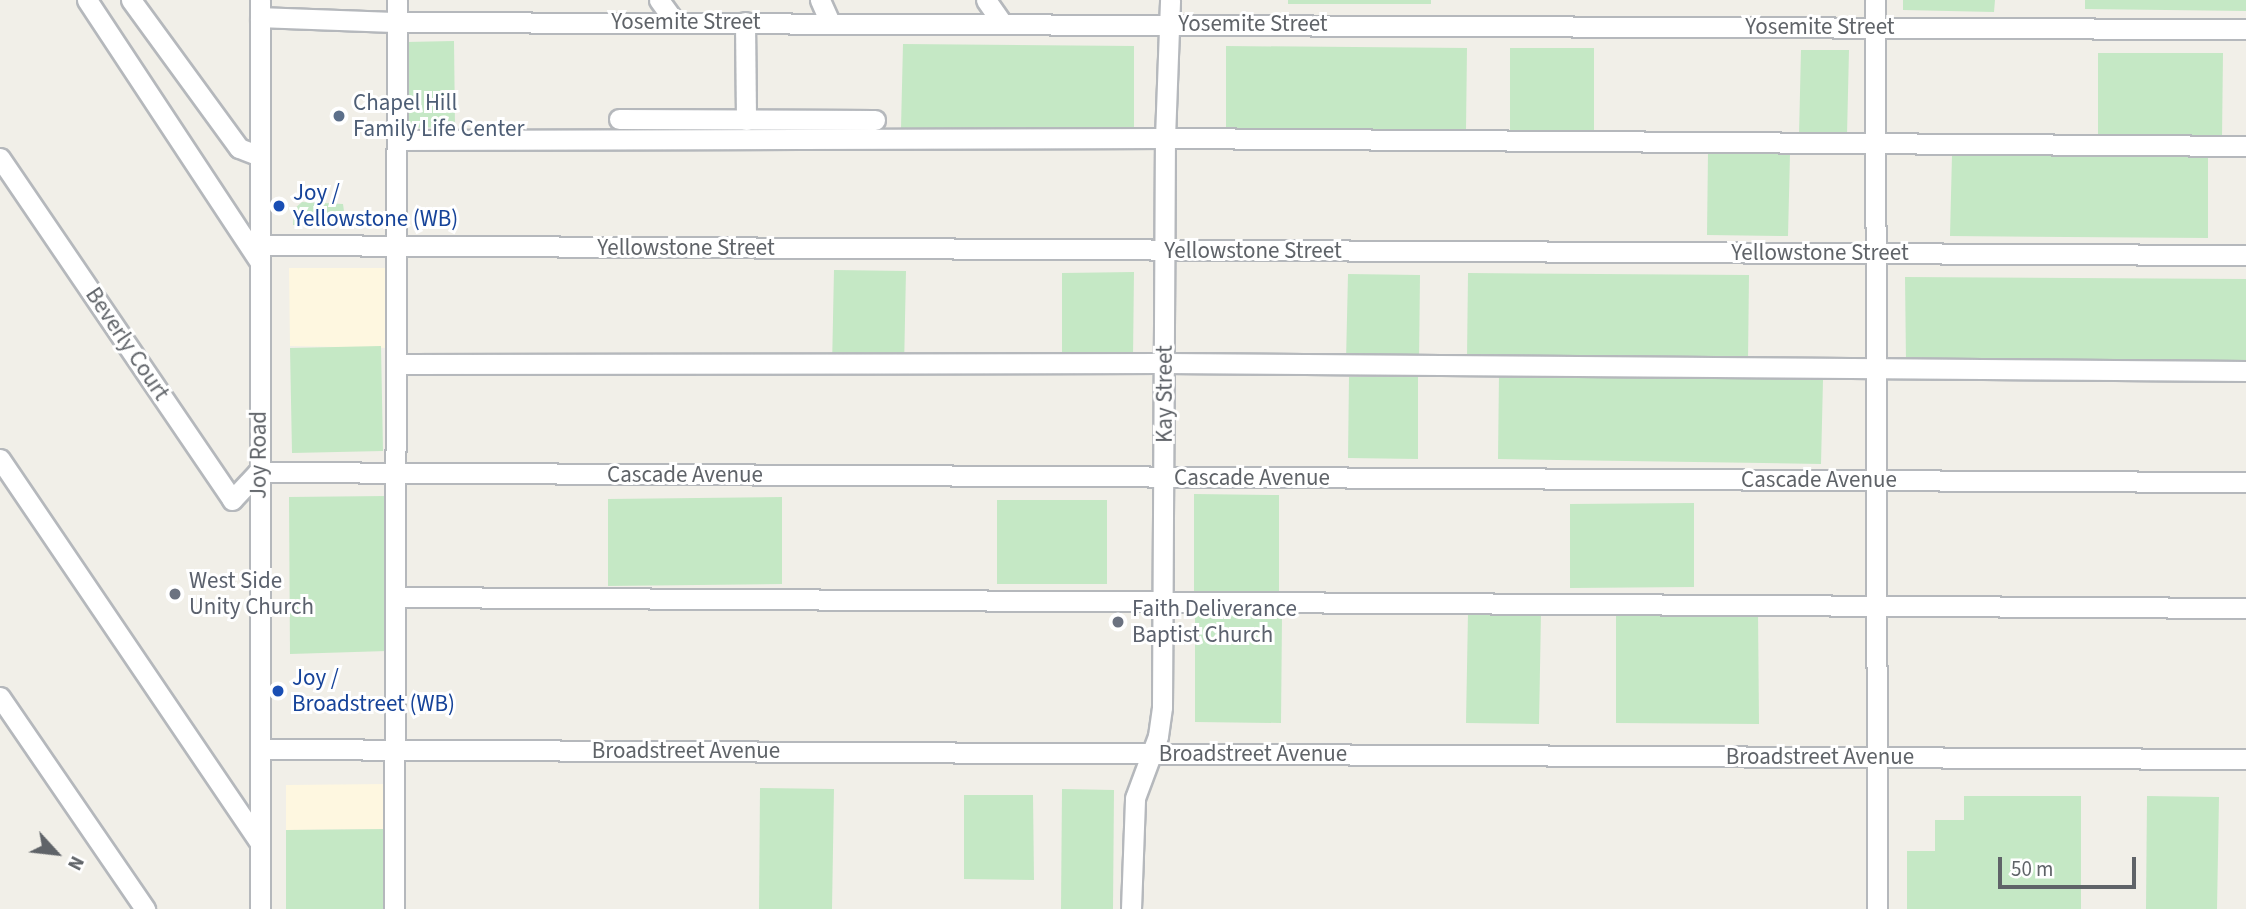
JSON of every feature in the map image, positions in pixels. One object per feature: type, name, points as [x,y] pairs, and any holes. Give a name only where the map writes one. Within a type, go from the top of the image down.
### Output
[{"type":"street","points":[[87,0],[260,253]]},
{"type":"street","points":[[131,0],[239,148],[260,156]]},
{"type":"street","points":[[394,909],[397,0]]},
{"type":"street","points":[[659,0],[674,21]]},
{"type":"street","points":[[820,0],[830,22]]},
{"type":"street","points":[[986,0],[1002,23]]},
{"type":"street","name":"Kay Street","points":[[1131,909],[1135,798],[1152,754],[1162,706],[1165,138],[1170,0]]},
{"type":"street","points":[[1875,0],[1877,909]]},
{"type":"street","name":"Joy Road","points":[[260,8],[260,909]]},
{"type":"street","name":"Yosemite Street","points":[[260,8],[398,22],[2246,29]]},
{"type":"street","points":[[745,22],[746,120]]},
{"type":"street","points":[[619,120],[875,120]]},
{"type":"street","points":[[397,140],[1165,138],[2246,145]]},
{"type":"street","name":"Beverly Court","points":[[0,158],[232,499],[258,472]]},
{"type":"street","name":"Yellowstone Street","points":[[260,253],[398,246],[2246,255]]},
{"type":"street","points":[[397,364],[1165,363],[2246,371]]},
{"type":"street","points":[[0,459],[260,843]]},
{"type":"street","name":"Cascade Avenue","points":[[258,472],[2246,482]]},
{"type":"street","points":[[396,597],[2246,608]]},
{"type":"street","points":[[0,697],[145,909]]},
{"type":"street","name":"Broadstreet Avenue","points":[[261,749],[2246,759]]},
{"type":"shaded area","points":[[289,268],[391,268],[391,348],[290,346]]},
{"type":"shaded area","points":[[388,784],[388,829],[286,830],[286,785]]},
{"type":"green space","points":[[1288,0],[1431,0],[1431,4],[1288,4]]},
{"type":"green space","points":[[1903,0],[1995,0],[1994,12],[1903,10]]},
{"type":"green space","points":[[2085,0],[2246,0],[2246,11],[2085,9]]},
{"type":"green space","points":[[454,41],[455,127],[406,128],[406,42]]},
{"type":"green space","points":[[903,44],[1134,46],[1134,130],[901,128]]},
{"type":"green space","points":[[1226,46],[1467,48],[1466,130],[1226,129]]},
{"type":"green space","points":[[1510,48],[1594,48],[1594,132],[1510,132]]},
{"type":"green space","points":[[1801,50],[1849,50],[1847,135],[1799,135]]},
{"type":"green space","points":[[2098,53],[2223,53],[2222,138],[2098,137]]},
{"type":"green space","points":[[1708,152],[1790,154],[1788,236],[1707,235]]},
{"type":"green space","points":[[1952,155],[2208,155],[2208,238],[1950,236]]},
{"type":"green space","points":[[302,202],[343,204],[346,226],[293,225],[294,209]]},
{"type":"green space","points":[[834,270],[906,271],[904,368],[832,367]]},
{"type":"green space","points":[[1134,272],[1133,358],[1062,357],[1062,273]]},
{"type":"green space","points":[[1468,273],[1749,275],[1748,360],[1467,358]]},
{"type":"green space","points":[[1348,274],[1420,275],[1419,361],[1346,361]]},
{"type":"green space","points":[[1905,277],[2246,279],[2246,361],[1906,362]]},
{"type":"green space","points":[[381,346],[383,451],[292,453],[290,348]]},
{"type":"green space","points":[[1499,374],[1823,380],[1821,464],[1498,459]]},
{"type":"green space","points":[[1349,377],[1418,377],[1418,459],[1348,458]]},
{"type":"green space","points":[[1194,494],[1279,495],[1279,591],[1194,591]]},
{"type":"green space","points":[[386,496],[387,651],[290,654],[289,497]]},
{"type":"green space","points":[[782,497],[782,584],[608,586],[608,499]]},
{"type":"green space","points":[[997,500],[1107,500],[1107,584],[997,584]]},
{"type":"green space","points":[[1694,503],[1694,587],[1570,588],[1570,504]]},
{"type":"green space","points":[[1616,611],[1758,611],[1759,724],[1616,723]]},
{"type":"green space","points":[[1468,612],[1541,613],[1539,724],[1466,723]]},
{"type":"green space","points":[[1195,614],[1282,616],[1281,723],[1195,722]]},
{"type":"green space","points":[[760,788],[834,789],[832,909],[759,909]]},
{"type":"green space","points":[[1062,789],[1114,790],[1113,909],[1061,909]]},
{"type":"green space","points":[[964,795],[1033,795],[1034,880],[964,879]]},
{"type":"green space","points":[[1964,796],[2081,796],[2081,909],[1907,909],[1907,851],[1935,851],[1935,820],[1964,820]]},
{"type":"green space","points":[[2147,796],[2219,797],[2217,909],[2146,909]]},
{"type":"green space","points":[[388,829],[388,909],[286,909],[286,830]]},
{"type":"place","name":"Chapel Hill Family Life Center","points":[[339,116]]},
{"type":"place","name":"Joy / Yellowstone (WB)","points":[[279,206]]},
{"type":"place","name":"West Side Unity Church","points":[[175,594]]},
{"type":"place","name":"Faith Deliverance Baptist Church","points":[[1118,622]]},
{"type":"place","name":"Joy / Broadstreet (WB)","points":[[278,691]]}]
